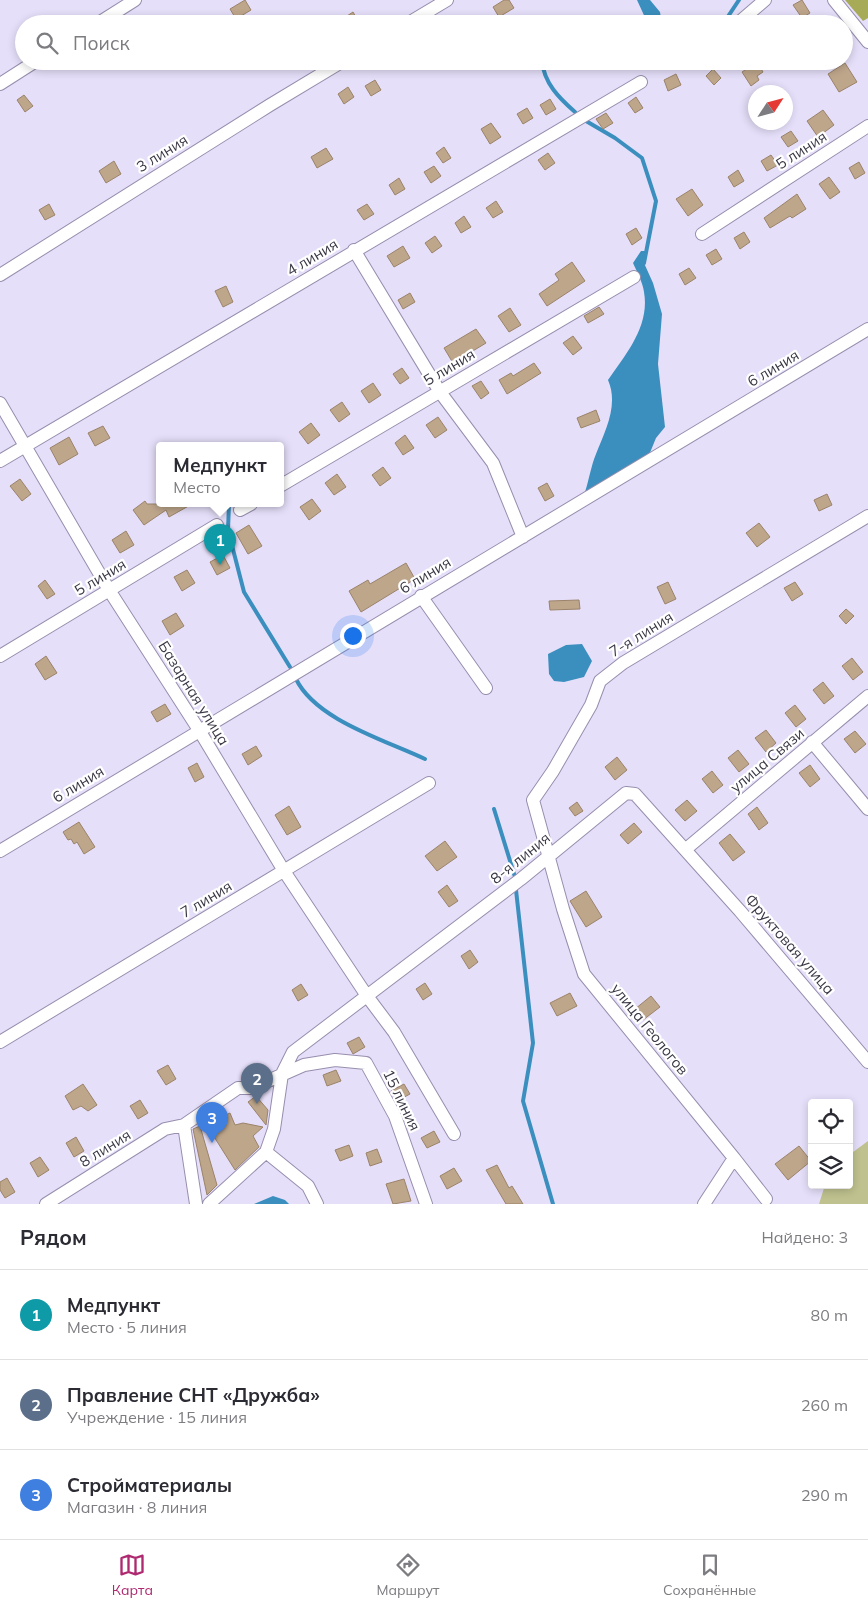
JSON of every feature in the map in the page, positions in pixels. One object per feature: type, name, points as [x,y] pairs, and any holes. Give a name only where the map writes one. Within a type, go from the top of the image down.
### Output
[{"type":"street","points":[[111,15],[135,0]]},
{"type":"street","points":[[422,15],[447,0]]},
{"type":"street","points":[[748,15],[765,0]]},
{"type":"street","points":[[834,0],[846,15]]},
{"type":"street","points":[[853,23],[868,42]]},
{"type":"street","points":[[0,84],[22,70]]},
{"type":"street","name":"3 линия","points":[[0,275],[328,70]]},
{"type":"street","name":"4 линия","points":[[0,461],[641,82]]},
{"type":"street","name":"5 линия","points":[[702,234],[868,126]]},
{"type":"street","points":[[354,250],[440,392],[492,464],[523,537]]},
{"type":"street","name":"5 линия","points":[[284,484],[634,277]]},
{"type":"street","name":"6 линия","points":[[0,851],[421,596],[523,537],[868,329]]},
{"type":"street","name":"Базарная улица","points":[[0,404],[109,590],[199,730],[284,870],[367,996],[394,1032],[454,1134]]},
{"type":"street","name":"7-я линия","points":[[548,856],[533,800],[553,771],[586,713],[600,680],[623,663],[868,516]]},
{"type":"street","name":"5 линия","points":[[0,656],[216,525]]},
{"type":"street","points":[[421,596],[486,688]]},
{"type":"street","name":"улица Связи","points":[[686,849],[868,696]]},
{"type":"street","points":[[812,742],[868,809]]},
{"type":"street","name":"7 линия","points":[[0,1042],[429,783]]},
{"type":"street","name":"8-я линия","points":[[266,1152],[274,1129],[282,1074],[293,1052],[517,882],[626,793],[635,794],[686,849]]},
{"type":"street","name":"Фруктовая улица","points":[[686,849],[868,1062]]},
{"type":"street","name":"улица Геологов","points":[[548,856],[584,974],[766,1199]]},
{"type":"street","name":"15 линия","points":[[282,1074],[304,1065],[335,1060],[366,1063],[395,1116],[426,1204]]},
{"type":"street","name":"8 линия","points":[[46,1204],[165,1130],[184,1126],[238,1088],[252,1088],[282,1074]]},
{"type":"street","points":[[184,1126],[196,1204]]},
{"type":"street","points":[[209,1204],[266,1152],[308,1186],[318,1204]]},
{"type":"street","points":[[704,1204],[734,1158]]},
{"type":"green space","points":[[845,0],[868,0],[868,18],[863,21]]},
{"type":"green space","points":[[868,1141],[868,1204],[819,1204],[824,1189],[853,1189],[853,1152]]},
{"type":"water","points":[[637,0],[650,0],[660,15],[644,15]]},
{"type":"water","points":[[641,251],[646,251],[644,263],[653,283],[662,314],[658,364],[665,427],[656,438],[647,460],[585,492],[594,459],[610,418],[612,399],[608,380],[629,350],[640,328],[643,316],[645,304],[643,289],[633,263]]},
{"type":"water","points":[[582,644],[592,661],[584,677],[564,682],[554,681],[549,674],[548,654],[566,645]]},
{"type":"water","points":[[273,1196],[285,1200],[289,1204],[254,1204]]},
{"type":"building","points":[[245,0],[251,10],[243,15],[234,15],[230,9]]},
{"type":"building","points":[[504,0],[509,0],[514,8],[502,15],[498,15],[493,7]]},
{"type":"building","points":[[802,0],[810,13],[800,15],[793,5]]},
{"type":"building","points":[[714,70],[721,78],[714,85],[706,76]]},
{"type":"building","points":[[745,70],[762,70],[763,72],[757,76],[759,80],[750,85],[742,72]]},
{"type":"building","points":[[834,70],[849,70],[857,82],[839,92],[828,74]]},
{"type":"building","points":[[676,74],[681,85],[668,91],[664,80]]},
{"type":"building","points":[[375,80],[381,90],[371,96],[365,86]]},
{"type":"building","points":[[348,87],[354,97],[344,104],[338,94]]},
{"type":"building","points":[[24,95],[33,106],[25,112],[17,100]]},
{"type":"building","points":[[636,97],[643,108],[635,113],[628,103]]},
{"type":"building","points":[[550,99],[556,109],[546,115],[540,105]]},
{"type":"building","points":[[527,108],[533,118],[523,124],[517,114]]},
{"type":"building","points":[[823,110],[834,125],[818,137],[807,121]]},
{"type":"building","points":[[606,113],[613,123],[603,129],[596,119]]},
{"type":"building","points":[[491,123],[501,137],[490,144],[481,129]]},
{"type":"building","points":[[791,131],[798,141],[788,147],[781,137]]},
{"type":"building","points":[[444,147],[451,158],[443,163],[436,153]]},
{"type":"building","points":[[326,148],[333,159],[317,168],[311,157]]},
{"type":"building","points":[[548,153],[555,163],[545,170],[538,160]]},
{"type":"building","points":[[771,155],[778,165],[767,171],[761,161]]},
{"type":"building","points":[[114,161],[121,174],[106,183],[99,171]]},
{"type":"building","points":[[859,162],[865,173],[855,179],[849,168]]},
{"type":"building","points":[[434,166],[441,176],[431,183],[424,172]]},
{"type":"building","points":[[738,170],[744,181],[734,187],[728,177]]},
{"type":"building","points":[[829,177],[840,192],[830,199],[819,184]]},
{"type":"building","points":[[399,178],[405,189],[395,195],[389,185]]},
{"type":"building","points":[[692,189],[703,205],[688,216],[676,199]]},
{"type":"building","points":[[797,194],[806,209],[770,228],[764,218]]},
{"type":"building","points":[[496,201],[503,212],[493,218],[486,208]]},
{"type":"building","points":[[49,204],[55,215],[45,220],[39,210]]},
{"type":"building","points":[[367,204],[374,214],[364,220],[357,210]]},
{"type":"building","points":[[464,216],[471,227],[461,233],[455,223]]},
{"type":"building","points":[[636,228],[642,238],[632,245],[626,234]]},
{"type":"building","points":[[744,232],[750,242],[740,249],[734,238]]},
{"type":"building","points":[[435,236],[442,246],[432,253],[425,243]]},
{"type":"building","points":[[403,246],[410,258],[394,267],[387,256]]},
{"type":"building","points":[[716,249],[722,259],[712,265],[706,255]]},
{"type":"building","points":[[572,262],[585,281],[547,306],[539,294],[559,280],[555,274]]},
{"type":"building","points":[[689,268],[696,278],[685,285],[679,274]]},
{"type":"building","points":[[226,286],[233,302],[223,307],[215,291]]},
{"type":"building","points":[[410,293],[415,302],[403,309],[398,300]]},
{"type":"building","points":[[599,307],[604,314],[588,323],[584,316]]},
{"type":"building","points":[[510,308],[521,325],[509,332],[498,316]]},
{"type":"building","points":[[476,329],[486,343],[453,363],[444,348]]},
{"type":"building","points":[[573,336],[582,348],[573,355],[563,343]]},
{"type":"building","points":[[534,363],[541,373],[507,394],[499,380],[511,373],[513,376]]},
{"type":"building","points":[[402,368],[409,378],[400,384],[393,374]]},
{"type":"building","points":[[481,381],[489,393],[481,399],[472,386]]},
{"type":"building","points":[[373,383],[381,395],[369,403],[361,391]]},
{"type":"building","points":[[342,402],[350,414],[339,422],[330,410]]},
{"type":"building","points":[[596,410],[600,421],[581,428],[577,418]]},
{"type":"building","points":[[438,417],[447,430],[435,438],[426,425]]},
{"type":"building","points":[[311,423],[320,435],[308,444],[299,432]]},
{"type":"building","points":[[103,426],[110,438],[95,446],[88,433]]},
{"type":"building","points":[[405,435],[414,448],[403,455],[395,443]]},
{"type":"building","points":[[69,437],[78,454],[59,465],[50,448]]},
{"type":"building","points":[[383,467],[391,478],[380,486],[372,475]]},
{"type":"building","points":[[337,474],[346,487],[334,495],[325,483]]},
{"type":"building","points":[[20,479],[31,494],[22,501],[10,486]]},
{"type":"building","points":[[547,483],[554,496],[545,501],[538,488]]},
{"type":"building","points":[[827,494],[832,505],[819,511],[814,500]]},
{"type":"building","points":[[312,499],[321,511],[309,520],[300,507]]},
{"type":"building","points":[[145,501],[147,504],[156,504],[156,507],[187,507],[169,517],[166,510],[144,525],[133,510]]},
{"type":"building","points":[[759,523],[770,537],[757,547],[746,533]]},
{"type":"building","points":[[249,525],[262,546],[248,554],[236,533]]},
{"type":"building","points":[[126,531],[134,545],[120,553],[112,540]]},
{"type":"building","points":[[223,555],[230,568],[217,575],[210,562]]},
{"type":"building","points":[[406,563],[415,579],[361,612],[349,591],[368,580],[370,584]]},
{"type":"building","points":[[187,570],[195,583],[182,591],[174,577]]},
{"type":"building","points":[[45,580],[55,594],[47,599],[38,586]]},
{"type":"building","points":[[668,582],[676,599],[665,604],[657,587]]},
{"type":"building","points":[[795,582],[803,594],[792,601],[784,588]]},
{"type":"building","points":[[579,600],[580,609],[550,610],[549,601]]},
{"type":"building","points":[[846,609],[854,616],[846,624],[839,616]]},
{"type":"building","points":[[176,613],[184,626],[170,635],[162,621]]},
{"type":"building","points":[[46,656],[57,673],[45,680],[35,664]]},
{"type":"building","points":[[852,658],[863,672],[853,680],[842,666]]},
{"type":"building","points":[[823,682],[834,696],[824,704],[813,690]]},
{"type":"building","points":[[165,704],[171,714],[157,722],[151,712]]},
{"type":"building","points":[[795,705],[806,719],[796,727],[785,713]]},
{"type":"building","points":[[766,730],[776,743],[766,752],[755,738]]},
{"type":"building","points":[[855,731],[866,744],[855,753],[844,739]]},
{"type":"building","points":[[256,746],[262,756],[248,765],[242,754]]},
{"type":"building","points":[[738,750],[749,764],[739,772],[728,758]]},
{"type":"building","points":[[617,757],[627,770],[615,780],[605,767]]},
{"type":"building","points":[[197,763],[204,777],[195,782],[188,768]]},
{"type":"building","points":[[810,765],[820,779],[810,787],[799,773]]},
{"type":"building","points":[[712,771],[723,785],[713,793],[702,779]]},
{"type":"building","points":[[687,800],[697,811],[685,821],[675,810]]},
{"type":"building","points":[[577,802],[583,811],[575,816],[569,808]]},
{"type":"building","points":[[289,806],[301,827],[287,835],[275,815]]},
{"type":"building","points":[[757,807],[768,823],[759,830],[748,814]]},
{"type":"building","points":[[79,822],[95,847],[84,854],[77,842],[74,844],[71,839],[68,840],[63,832]]},
{"type":"building","points":[[634,823],[642,832],[628,844],[620,835]]},
{"type":"building","points":[[730,834],[745,852],[733,861],[719,843]]},
{"type":"building","points":[[445,841],[457,857],[437,871],[425,856]]},
{"type":"building","points":[[447,885],[458,901],[449,907],[438,892]]},
{"type":"building","points":[[586,891],[602,917],[586,927],[570,901]]},
{"type":"building","points":[[470,950],[478,962],[469,969],[461,956]]},
{"type":"building","points":[[425,983],[432,994],[423,1000],[416,989]]},
{"type":"building","points":[[301,984],[308,995],[298,1001],[292,990]]},
{"type":"building","points":[[570,993],[577,1006],[557,1016],[550,1003]]},
{"type":"building","points":[[651,996],[660,1007],[643,1020],[635,1009]]},
{"type":"building","points":[[359,1037],[365,1047],[353,1054],[347,1043]]},
{"type":"building","points":[[168,1065],[176,1079],[166,1085],[157,1071]]},
{"type":"building","points":[[336,1070],[341,1081],[327,1086],[323,1075]]},
{"type":"building","points":[[83,1084],[97,1105],[88,1111],[81,1106],[73,1110],[65,1096]]},
{"type":"building","points":[[404,1084],[410,1094],[397,1101],[391,1091]]},
{"type":"building","points":[[256,1096],[268,1110],[266,1125],[248,1102]]},
{"type":"building","points":[[140,1100],[148,1113],[138,1119],[130,1106]]},
{"type":"building","points":[[230,1113],[235,1125],[243,1123],[263,1127],[253,1136],[259,1147],[235,1170],[206,1124]]},
{"type":"building","points":[[200,1126],[217,1185],[207,1195],[193,1129]]},
{"type":"building","points":[[434,1131],[440,1142],[427,1148],[421,1138]]},
{"type":"building","points":[[76,1137],[84,1151],[74,1157],[66,1143]]},
{"type":"building","points":[[349,1145],[353,1156],[340,1161],[335,1150]]},
{"type":"building","points":[[799,1146],[808,1157],[808,1163],[788,1180],[775,1164]]},
{"type":"building","points":[[377,1149],[382,1162],[370,1166],[366,1153]]},
{"type":"building","points":[[40,1157],[49,1170],[38,1177],[30,1163]]},
{"type":"building","points":[[497,1165],[509,1188],[512,1186],[523,1204],[506,1204],[486,1170]]},
{"type":"building","points":[[454,1168],[462,1181],[447,1189],[440,1176]]},
{"type":"building","points":[[7,1178],[15,1192],[5,1198],[0,1190],[0,1182]]},
{"type":"building","points":[[404,1179],[411,1201],[393,1204],[386,1184]]},
{"type":"waterway","points":[[729,15],[739,0]]},
{"type":"waterway","points":[[543,70],[553,90],[575,112]]},
{"type":"waterway","points":[[586,121],[615,138],[642,158],[656,201],[644,263]]},
{"type":"waterway","points":[[229,507],[228,530],[244,592],[290,667]]},
{"type":"waterway","points":[[296,679],[319,706],[335,717],[372,736],[425,759]]},
{"type":"waterway","points":[[494,809],[515,877]]},
{"type":"waterway","points":[[516,890],[533,1043],[523,1101],[553,1204]]},
{"type":"place","name":"Медпункт","points":[[220,565]]},
{"type":"place","name":"Правление СНТ «Дружба»","points":[[257,1104]]},
{"type":"place","name":"Стройматериалы","points":[[212,1143]]}]
